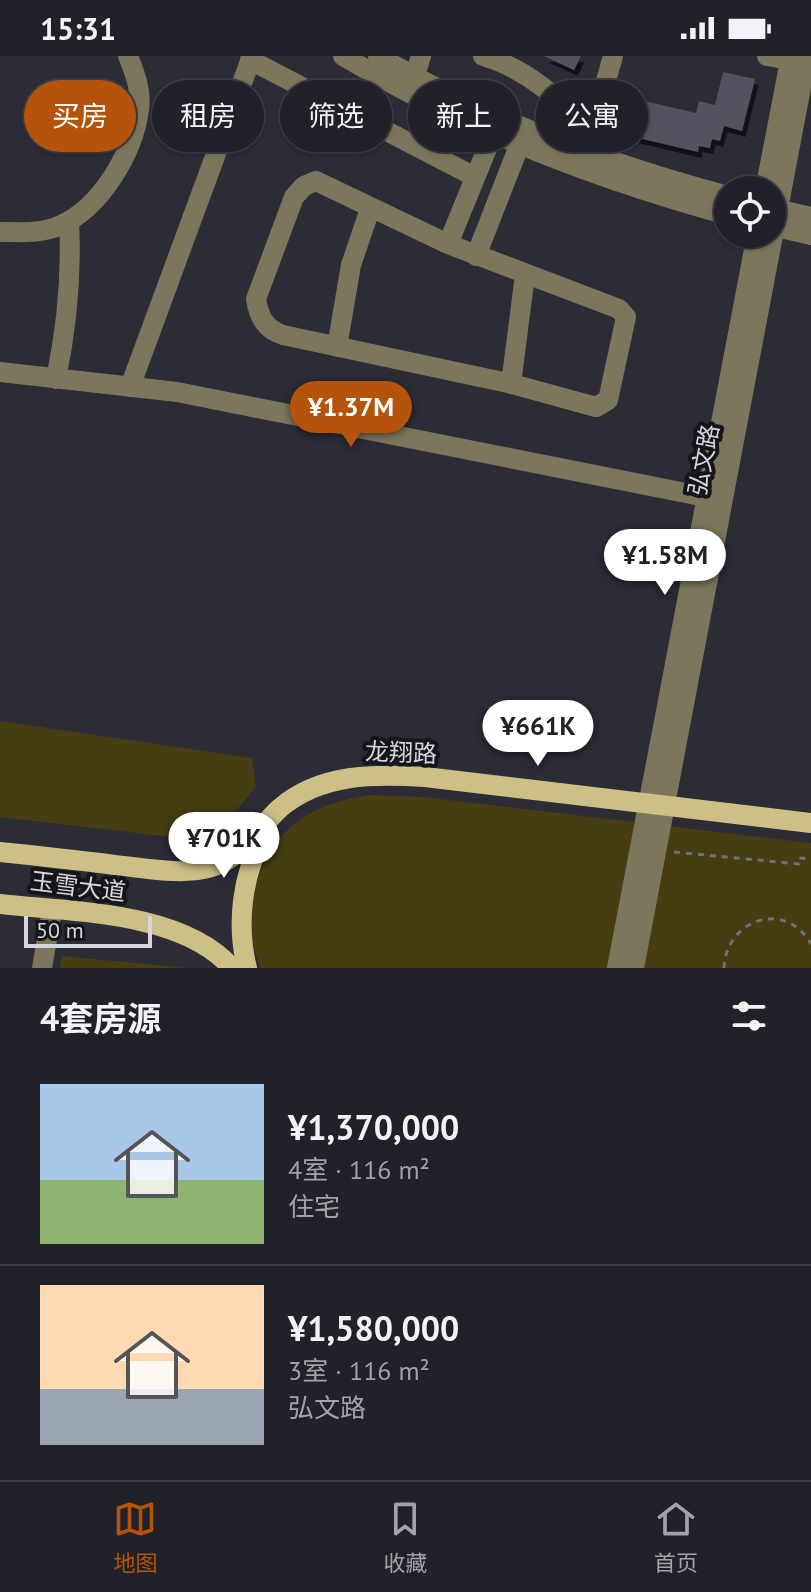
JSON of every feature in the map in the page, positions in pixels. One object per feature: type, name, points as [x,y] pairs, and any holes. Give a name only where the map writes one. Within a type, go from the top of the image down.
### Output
[{"type":"main road","name":"龙翔路","points":[[281,808],[337,780],[384,775],[425,777],[811,823]]},
{"type":"main road","name":"玉雪大道","points":[[0,852],[153,869],[198,870],[223,863],[245,846],[281,808]]},
{"type":"main road","points":[[247,968],[241,920],[247,880],[260,842],[281,808]]},
{"type":"main road","name":"玉雪大道","points":[[0,904],[160,926],[201,942],[232,968]]},
{"type":"street","points":[[0,232],[37,232],[69,221],[110,180],[135,128],[139,94],[128,56]]},
{"type":"street","points":[[343,56],[408,92]]},
{"type":"street","points":[[378,56],[496,116],[536,127]]},
{"type":"street","points":[[415,76],[421,56]]},
{"type":"street","points":[[483,56],[536,81]]},
{"type":"street","points":[[606,80],[613,56]]},
{"type":"street","points":[[767,56],[796,57],[768,176]]},
{"type":"street","name":"弘文路","points":[[778,176],[796,57]]},
{"type":"street","points":[[130,387],[251,58],[475,177]]},
{"type":"street","points":[[520,146],[618,182],[714,211]]},
{"type":"street","points":[[448,244],[485,152]]},
{"type":"street","points":[[476,256],[517,152]]},
{"type":"street","points":[[614,152],[714,191]]},
{"type":"street","points":[[316,181],[370,209],[476,256],[619,309],[626,317],[608,400],[596,407],[511,384],[277,333],[262,319],[256,299],[294,197],[304,186],[316,181]]},
{"type":"street","points":[[337,347],[351,265],[370,209]]},
{"type":"street","points":[[786,220],[811,217]]},
{"type":"street","points":[[56,379],[68,312],[71,263],[69,221]]},
{"type":"street","points":[[786,226],[811,235]]},
{"type":"street","name":"弘文路","points":[[634,968],[656,850],[656,805],[706,497],[765,248]]},
{"type":"street","name":"弘文路","points":[[617,968],[656,805],[766,248]]},
{"type":"street","points":[[511,384],[525,275]]},
{"type":"street","points":[[0,372],[177,392],[706,497]]},
{"type":"street","points":[[42,968],[52,910]]},
{"type":"path","points":[[656,850],[799,864],[799,858],[811,859]]},
{"type":"path","points":[[724,968],[725,956],[733,938],[749,924],[759,920],[791,924],[801,930],[811,944]]},
{"type":"shaded area","points":[[0,721],[252,758],[256,787],[222,828],[197,840],[0,817]]},
{"type":"shaded area","points":[[370,795],[423,797],[811,843],[811,968],[261,968],[251,927],[258,879],[266,859],[290,827],[307,815],[346,799]]},
{"type":"shaded area","points":[[62,956],[188,968],[60,968]]},
{"type":"building","points":[[544,56],[581,56],[574,70]]},
{"type":"building","points":[[723,72],[755,79],[742,131],[724,126],[720,141],[712,139],[710,148],[699,146],[698,152],[648,140],[648,102],[696,113],[699,101],[715,105]]}]
